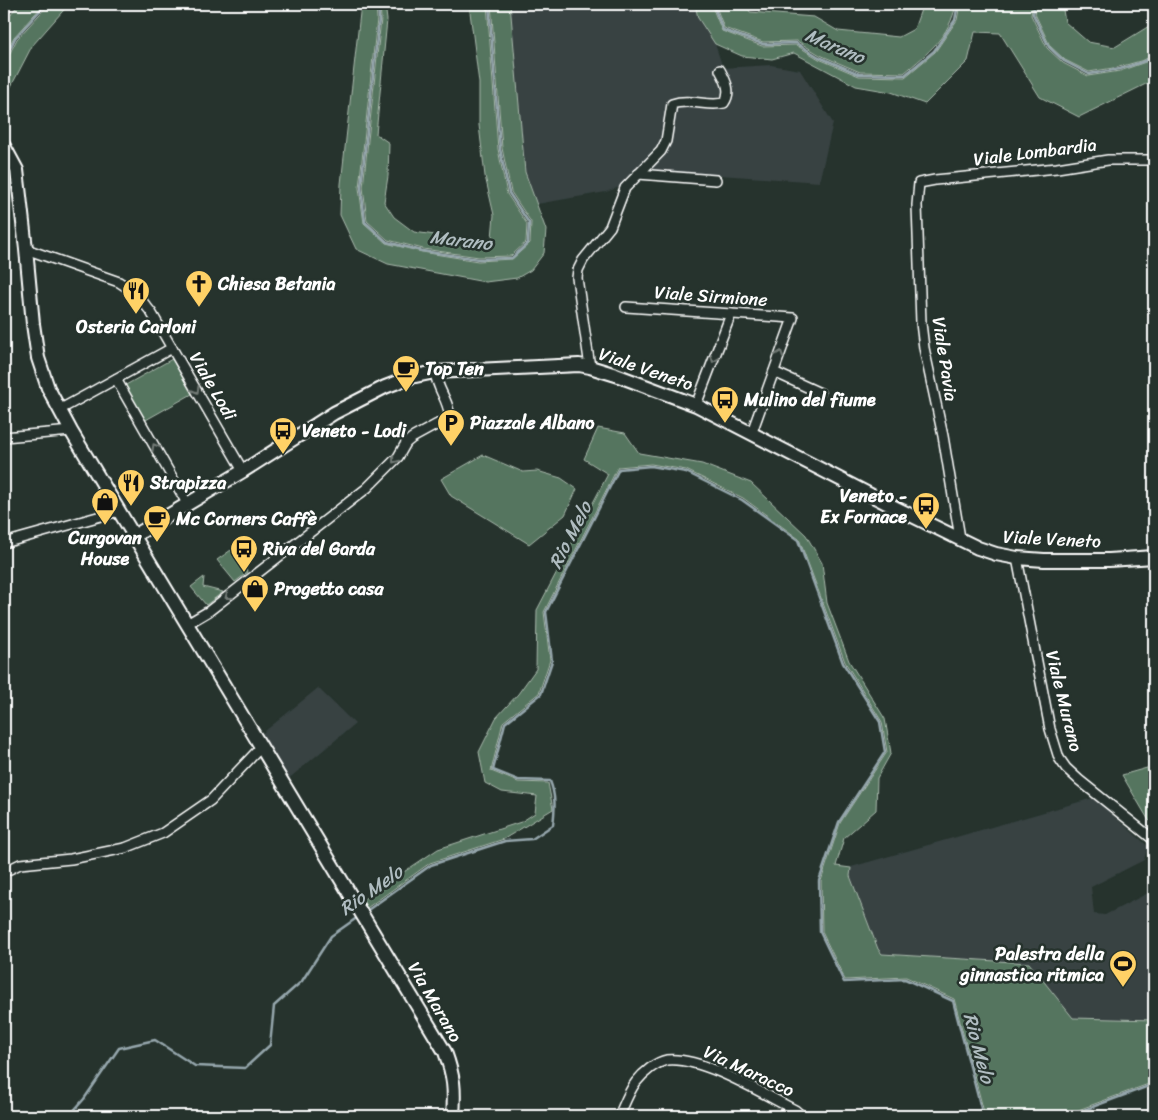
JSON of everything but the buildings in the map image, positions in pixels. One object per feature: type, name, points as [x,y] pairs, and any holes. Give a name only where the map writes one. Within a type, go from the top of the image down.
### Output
[{"type":"main road","name":"Via Marano","points":[[4,146],[17,170],[33,324],[38,358],[48,388],[59,410],[260,748],[445,1052],[452,1073],[455,1092],[453,1116]]},
{"type":"main road","name":"Viale Veneto","points":[[134,536],[243,471],[334,413],[385,387],[411,377],[435,372],[579,365],[590,367],[696,405],[752,432],[896,508],[996,554],[1017,558],[1109,560],[1154,556]]},
{"type":"street","points":[[590,367],[577,278],[582,260],[610,227],[625,188],[661,151],[666,141],[672,104],[689,101],[716,105],[724,103],[728,98],[728,89],[720,70]]},
{"type":"street","name":"Viale Lombardia","points":[[919,183],[1057,168],[1108,160],[1154,160]]},
{"type":"street","points":[[638,174],[716,180]]},
{"type":"street","name":"Viale Pavia","points":[[919,183],[917,205],[921,324],[924,348],[943,436],[960,538]]},
{"type":"street","name":"Viale Lodi","points":[[26,248],[119,282],[129,287],[143,301],[243,471]]},
{"type":"street","name":"Viale Sirmione","points":[[626,307],[793,318],[774,372]]},
{"type":"street","points":[[696,405],[731,314]]},
{"type":"street","points":[[59,410],[172,348]]},
{"type":"street","points":[[186,624],[209,611],[367,488],[386,471],[398,457],[406,443],[412,438],[449,416],[449,410],[436,383],[435,372]]},
{"type":"street","points":[[752,432],[774,372],[820,393]]},
{"type":"street","points":[[116,379],[188,504]]},
{"type":"street","points":[[4,437],[71,430]]},
{"type":"street","points":[[4,542],[119,511]]},
{"type":"street","name":"Viale Murano","points":[[1017,558],[1050,729],[1059,758],[1066,768],[1079,780],[1154,840]]},
{"type":"street","points":[[4,872],[20,864],[71,859],[126,848],[163,833],[211,800],[260,748]]},
{"type":"street","name":"Via Maracco","points":[[619,1116],[635,1082],[649,1069],[665,1060],[686,1060],[707,1066],[795,1110],[802,1116]]},
{"type":"shaded area","points":[[510,4],[695,4],[698,18],[715,44],[723,68],[771,65],[800,70],[833,123],[819,182],[647,170],[653,164],[675,107],[689,105],[716,108],[726,106],[731,99],[731,89],[721,79],[724,90],[722,100],[715,101],[689,97],[669,101],[666,108],[662,140],[658,149],[622,186],[606,192],[537,204],[525,172]]},
{"type":"shaded area","points":[[318,688],[355,724],[287,780],[259,736]]},
{"type":"shaded area","points":[[1093,798],[1148,846],[1144,860],[1091,887],[1094,914],[1105,915],[1154,890],[1154,1020],[1073,1018],[1029,963],[882,954],[878,949],[850,876],[851,867]]},
{"type":"green space","points":[[19,4],[44,4],[14,37],[4,56],[4,22]]},
{"type":"green space","points":[[49,4],[69,4],[32,46],[4,100],[4,65],[17,39]]},
{"type":"green space","points":[[361,4],[376,4],[377,19],[359,188],[364,223],[386,243],[422,252],[478,261],[512,259],[530,243],[531,222],[511,192],[502,148],[491,4],[510,4],[525,172],[546,230],[544,253],[531,270],[517,278],[485,282],[388,264],[356,249],[340,215],[341,184]]},
{"type":"green space","points":[[380,4],[385,4],[387,20],[376,134],[389,143],[388,176],[384,202],[394,217],[414,232],[483,242],[492,238],[494,215],[485,176],[479,125],[479,83],[469,4],[487,4],[498,149],[507,194],[527,224],[526,242],[511,256],[479,257],[423,249],[388,240],[367,221],[363,187],[381,19]]},
{"type":"green space","points":[[695,4],[711,4],[722,31],[762,46],[796,45],[819,59],[859,76],[905,77],[935,52],[957,20],[960,4],[1033,4],[1031,15],[1047,48],[1063,63],[1088,76],[1120,71],[1154,59],[1154,80],[1079,117],[1040,97],[1000,33],[975,32],[968,61],[925,104],[891,92],[856,86],[794,53],[772,59],[742,56],[715,44],[698,18]]},
{"type":"green space","points":[[715,4],[746,4],[750,12],[814,17],[838,31],[899,37],[914,29],[923,4],[956,4],[949,25],[937,43],[904,73],[860,72],[820,55],[797,41],[763,42],[724,28]]},
{"type":"green space","points":[[1037,4],[1062,4],[1065,22],[1088,42],[1115,47],[1154,23],[1154,54],[1144,60],[1119,67],[1089,72],[1065,60],[1050,46],[1035,14]]},
{"type":"green space","points":[[172,359],[192,394],[144,421],[124,386]]},
{"type":"green space","points":[[598,428],[625,433],[639,453],[702,464],[751,483],[806,535],[822,563],[827,603],[849,661],[885,719],[891,753],[877,778],[876,810],[844,838],[836,866],[851,868],[850,876],[878,949],[882,954],[1029,963],[1073,1018],[1154,1020],[1154,1082],[1062,1116],[985,1116],[954,999],[906,977],[845,980],[822,932],[821,881],[840,823],[887,752],[882,722],[845,662],[799,539],[743,498],[686,470],[651,464],[618,467],[544,612],[550,660],[539,693],[503,722],[491,771],[518,782],[548,783],[553,809],[504,839],[430,863],[364,910],[359,902],[438,849],[521,822],[535,813],[537,796],[502,792],[485,783],[479,752],[496,718],[518,694],[536,669],[537,610],[608,474],[584,459]]},
{"type":"green space","points":[[483,455],[523,472],[537,471],[561,478],[577,489],[565,515],[529,544],[451,496],[441,479]]},
{"type":"green space","points":[[231,550],[248,572],[235,582],[217,560]]},
{"type":"green space","points":[[204,577],[203,587],[223,592],[206,605],[191,587]]},
{"type":"green space","points":[[1154,766],[1154,825],[1148,819],[1122,775]]},
{"type":"waterway","name":"Marano","points":[[4,61],[15,38],[46,4]]},
{"type":"waterway","name":"Marano","points":[[378,4],[379,19],[361,187],[365,222],[387,242],[422,251],[479,259],[512,258],[528,243],[529,223],[509,193],[500,149],[489,4]]},
{"type":"waterway","name":"Marano","points":[[713,4],[723,30],[763,44],[796,43],[819,57],[859,74],[905,75],[934,51],[955,20],[958,4]]},
{"type":"waterway","name":"Marano","points":[[1035,4],[1033,14],[1049,47],[1064,61],[1089,74],[1120,69],[1154,56]]},
{"type":"waterway","name":"Rio Melo","points":[[365,912],[431,865],[505,841],[532,839],[553,825],[554,803],[550,781],[518,780],[493,770],[505,723],[541,694],[552,661],[546,612],[619,469],[651,466],[686,472],[742,500],[798,540],[843,663],[880,722],[885,752],[839,822],[819,881],[820,932],[844,982],[905,979],[953,1001],[983,1116]]},
{"type":"waterway","name":"Rio Melo","points":[[69,1116],[84,1099],[119,1048],[155,1040],[195,1066],[245,1068],[270,1045],[274,1006],[302,981],[331,936],[358,917]]},
{"type":"waterway","name":"Rio Melo","points":[[1068,1116],[1154,1084]]},
{"type":"place","name":"Chiesa Betania","points":[[199,308]]},
{"type":"place","name":"Osteria Carloni","points":[[136,315]]},
{"type":"place","name":"Top Ten","points":[[406,393]]},
{"type":"place","name":"Mulino del fiume","points":[[725,424]]},
{"type":"place","name":"Piazzale Albano","points":[[451,447]]},
{"type":"place","name":"Veneto - Lodi","points":[[283,455]]},
{"type":"place","name":"Strapizza","points":[[131,507]]},
{"type":"place","name":"Curgovan House","points":[[105,526]]},
{"type":"place","name":"Veneto - Ex Fornace","points":[[926,530]]},
{"type":"place","name":"Mc Corners Caffè","points":[[157,543]]},
{"type":"place","name":"Riva del Garda","points":[[244,573]]},
{"type":"place","name":"Progetto casa","points":[[255,613]]},
{"type":"place","name":"Palestra della ginnastica ritmica","points":[[1123,988]]}]
